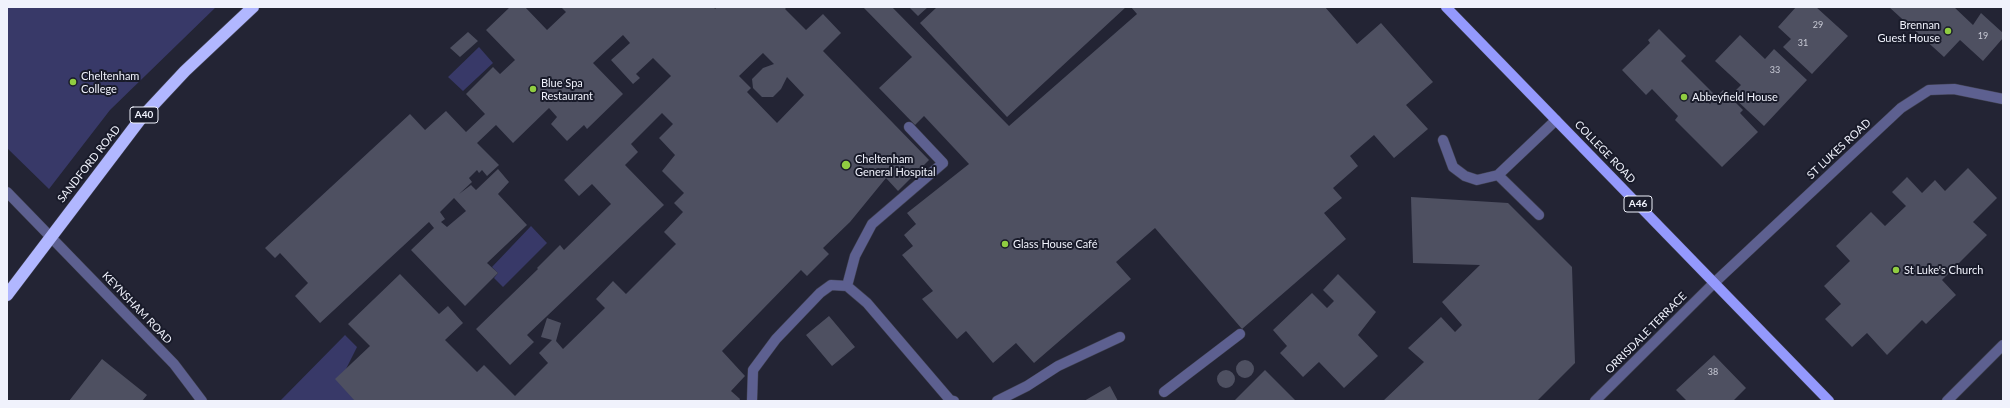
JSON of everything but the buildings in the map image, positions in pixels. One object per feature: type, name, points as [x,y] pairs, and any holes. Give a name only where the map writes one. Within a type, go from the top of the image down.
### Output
[{"type":"highway","name":"SANDFORD ROAD","points":[[7,295],[142,117],[184,71],[253,7]]},
{"type":"main road","name":"COLLEGE ROAD","points":[[1446,7],[1830,401]]},
{"type":"street","name":"ST LUKES ROAD","points":[[1714,283],[1901,108],[1929,90],[1954,89],[2003,99]]},
{"type":"street","points":[[1443,140],[1453,167],[1465,176],[1477,180],[1498,175],[1556,120]]},
{"type":"street","points":[[847,286],[855,256],[872,224],[943,163],[909,127]]},
{"type":"street","points":[[1498,175],[1538,215]]},
{"type":"street","name":"KEYNSHAM ROAD","points":[[7,192],[51,235],[174,364],[202,401]]},
{"type":"street","name":"ORRISDALE TERRACE","points":[[1595,401],[1714,283]]},
{"type":"street","points":[[746,401],[752,396],[754,370],[776,339],[820,293],[831,285],[847,286],[867,303],[945,394],[954,401]]},
{"type":"street","points":[[1164,392],[1240,334]]},
{"type":"street","points":[[997,401],[1027,386],[1058,366],[1120,337]]},
{"type":"street","points":[[1947,401],[2003,345]]},
{"type":"shaded area","name":"Cheltenham College","points":[[7,7],[216,7],[110,110],[49,189],[7,148]]},
{"type":"shaded area","points":[[479,47],[493,63],[463,91],[448,77]]},
{"type":"shaded area","points":[[531,226],[547,243],[503,287],[494,278],[498,273],[492,267]]},
{"type":"shaded area","points":[[345,335],[357,347],[344,373],[371,401],[280,401]]},
{"type":"place","name":"Brennan Guest House","points":[[1948,31]]},
{"type":"place","name":"Cheltenham College","points":[[73,82]]},
{"type":"place","name":"Blue Spa Restaurant","points":[[533,89]]},
{"type":"place","name":"Abbeyfield House","points":[[1684,97]]},
{"type":"place","name":"Cheltenham General Hospital","points":[[846,165]]},
{"type":"place","name":"Glass House Café","points":[[1005,244]]},
{"type":"place","name":"St Luke's Church","points":[[1896,270]]}]
